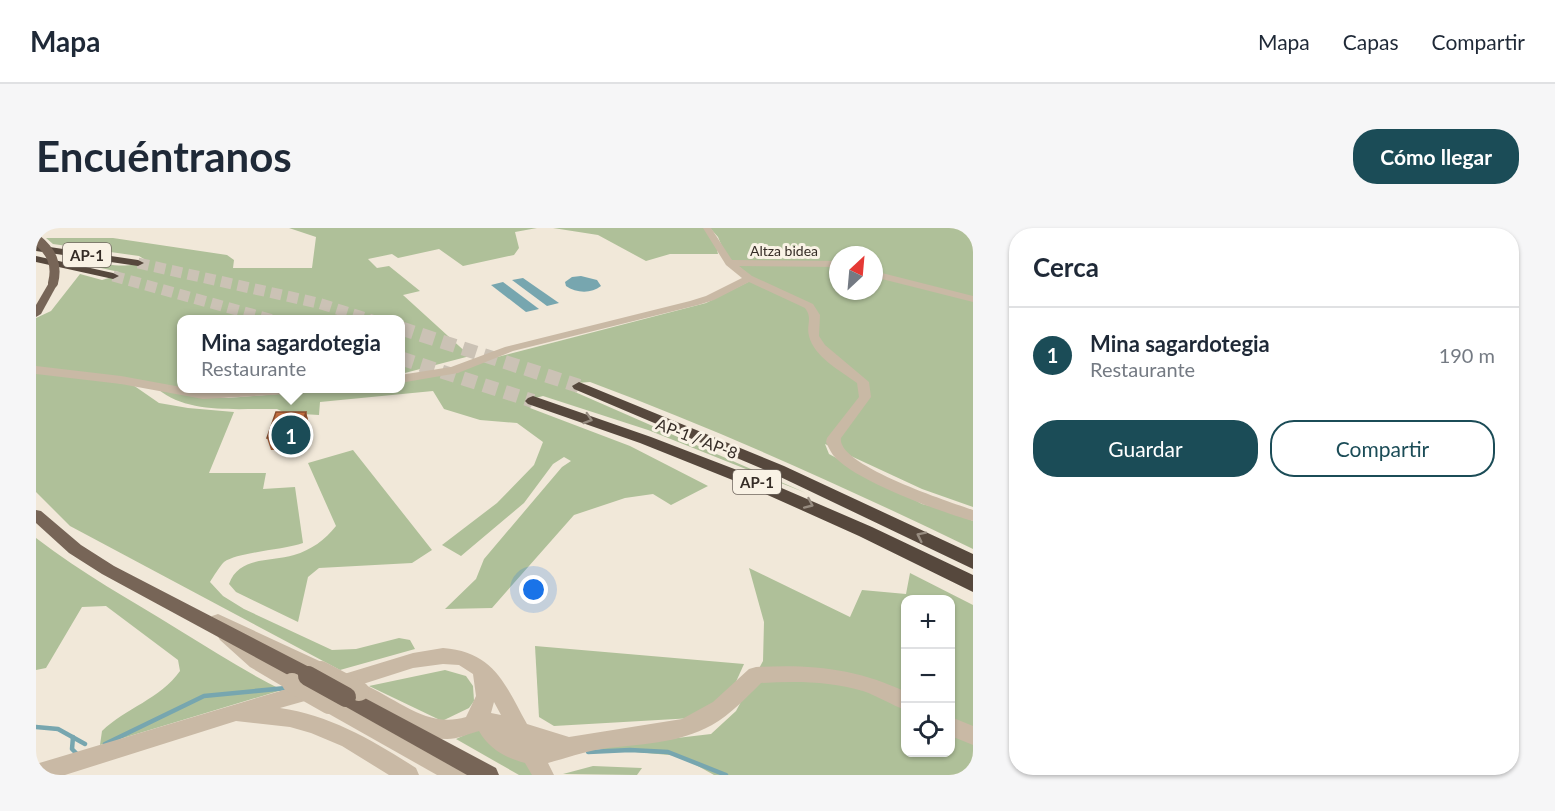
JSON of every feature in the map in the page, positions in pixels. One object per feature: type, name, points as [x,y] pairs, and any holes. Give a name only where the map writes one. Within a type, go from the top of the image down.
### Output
[{"type":"highway","name":"AP-1","points":[[36,248],[138,263]]},
{"type":"highway","name":"AP-1","points":[[36,259],[113,276]]},
{"type":"highway","name":"AP-1 / AP-8","points":[[579,386],[697,433],[811,483],[973,562]]},
{"type":"highway","name":"AP-1 / AP-8","points":[[532,401],[678,451],[789,495],[878,535],[973,584]]},
{"type":"main road","points":[[36,239],[50,252],[56,272],[53,283],[36,314]]},
{"type":"main road","points":[[36,515],[75,549],[226,634]]},
{"type":"main road","points":[[311,697],[488,775]]},
{"type":"street","points":[[707,228],[715,237],[724,258],[729,263],[749,278],[809,306],[815,312],[817,320],[813,328],[817,342],[836,363],[862,382],[865,397],[834,436],[832,445],[836,452],[853,465],[912,493],[973,516]]},
{"type":"street","name":"Altza bidea","points":[[729,263],[829,264]]},
{"type":"street","points":[[883,276],[973,299]]},
{"type":"street","points":[[405,378],[454,370],[508,349],[694,303],[710,298],[749,278]]},
{"type":"street","points":[[36,370],[177,391]]},
{"type":"street","points":[[191,393],[203,395],[237,393]]},
{"type":"street","points":[[131,582],[163,593],[311,697],[413,720],[442,730],[454,730],[479,719],[516,729],[564,748]]},
{"type":"street","points":[[226,634],[243,653],[311,697],[458,775]]},
{"type":"street","points":[[194,726],[248,723],[311,697],[410,662],[440,657],[461,658],[479,668],[494,682],[516,729],[543,775]]},
{"type":"street","points":[[479,668],[486,687],[479,719]]},
{"type":"street","points":[[479,719],[500,742],[530,754],[550,754],[564,748],[693,725],[717,712],[756,675],[800,672],[837,675],[901,699]]},
{"type":"street","points":[[311,697],[308,698],[308,713],[312,722],[408,775]]},
{"type":"street","points":[[36,774],[227,716],[311,697]]},
{"type":"street","points":[[311,697],[312,722]]},
{"type":"street","points":[[311,697],[328,734],[353,743]]},
{"type":"street","points":[[955,728],[973,736]]},
{"type":"street","points":[[547,775],[564,748]]},
{"type":"green space","points":[[289,228],[537,228],[515,232],[519,248],[514,255],[463,266],[439,249],[398,258],[392,254],[368,259],[377,268],[389,266],[420,291],[403,295],[470,356],[405,373],[405,315],[177,315],[177,387],[36,368],[36,318],[51,311],[80,274],[102,280],[119,275],[119,272],[65,260],[64,256],[118,265],[137,263],[144,259],[139,256],[53,244],[46,238],[113,238],[227,255],[234,260],[233,268],[312,268],[316,237]]},
{"type":"green space","points":[[553,228],[705,228],[715,240],[718,254],[670,254],[646,261],[598,235]]},
{"type":"green space","points":[[710,228],[973,228],[973,507],[922,489],[825,444],[829,454],[922,504],[950,511],[973,521],[973,549],[736,440],[590,382],[576,383],[575,392],[806,493],[648,430],[543,396],[528,400],[530,408],[630,446],[708,486],[671,505],[653,494],[625,498],[574,515],[492,608],[445,609],[476,579],[484,559],[562,467],[571,461],[564,457],[553,464],[524,503],[461,556],[442,545],[497,503],[534,465],[543,442],[517,423],[480,420],[444,409],[433,391],[320,402],[319,415],[285,413],[277,409],[199,406],[184,403],[158,389],[199,397],[228,398],[291,393],[405,393],[405,381],[706,303],[754,279],[726,256],[718,237]]},
{"type":"green space","points":[[36,372],[133,385],[159,403],[234,412],[209,473],[266,473],[263,489],[295,487],[303,543],[231,559],[222,564],[210,582],[223,596],[244,609],[332,650],[356,649],[399,638],[410,640],[415,649],[340,670],[70,526],[36,492]]},
{"type":"green space","points":[[353,450],[432,550],[412,563],[319,568],[308,577],[298,622],[236,592],[229,584],[240,569],[248,564],[294,555],[306,550],[327,536],[336,526],[308,463]]},
{"type":"green space","points":[[36,538],[106,586],[282,690],[100,745],[102,731],[111,723],[172,681],[180,671],[178,660],[106,606],[82,607],[46,668],[36,670]]},
{"type":"green space","points":[[749,568],[850,617],[862,590],[906,594],[910,573],[953,595],[901,595],[901,757],[955,757],[955,596],[973,605],[973,775],[714,775],[680,756],[592,748],[711,734],[736,711],[763,661],[764,622]]},
{"type":"green space","points":[[535,646],[744,664],[735,684],[719,703],[693,718],[554,726],[539,717]]},
{"type":"green space","points":[[445,670],[466,676],[473,686],[474,701],[469,708],[442,721],[369,686]]},
{"type":"green space","points":[[478,729],[524,760],[533,775],[519,775],[456,739]]},
{"type":"green space","points":[[593,766],[642,768],[637,775],[563,774]]},
{"type":"water","points":[[581,276],[597,280],[601,286],[584,292],[566,286],[565,282],[572,277]]},
{"type":"water","points":[[523,278],[559,303],[547,306],[512,280]]},
{"type":"water","points":[[503,282],[539,309],[526,312],[491,285]]},
{"type":"building","points":[[276,412],[306,412],[299,433],[285,433],[283,437],[267,438]]},
{"type":"waterway","points":[[105,744],[204,696],[286,688]]},
{"type":"waterway","points":[[36,727],[58,729],[73,737]]},
{"type":"waterway","points":[[73,737],[85,744]]},
{"type":"waterway","points":[[73,737],[72,749],[77,754]]},
{"type":"waterway","points":[[588,752],[630,750],[668,752],[726,775]]},
{"type":"tunnel","points":[[138,263],[318,303],[356,315]]},
{"type":"tunnel","points":[[113,276],[255,315]]},
{"type":"tunnel","points":[[405,330],[579,386]]},
{"type":"tunnel","points":[[405,360],[533,401]]},
{"type":"place","name":"Mina sagardotegia","points":[[291,435]]}]
